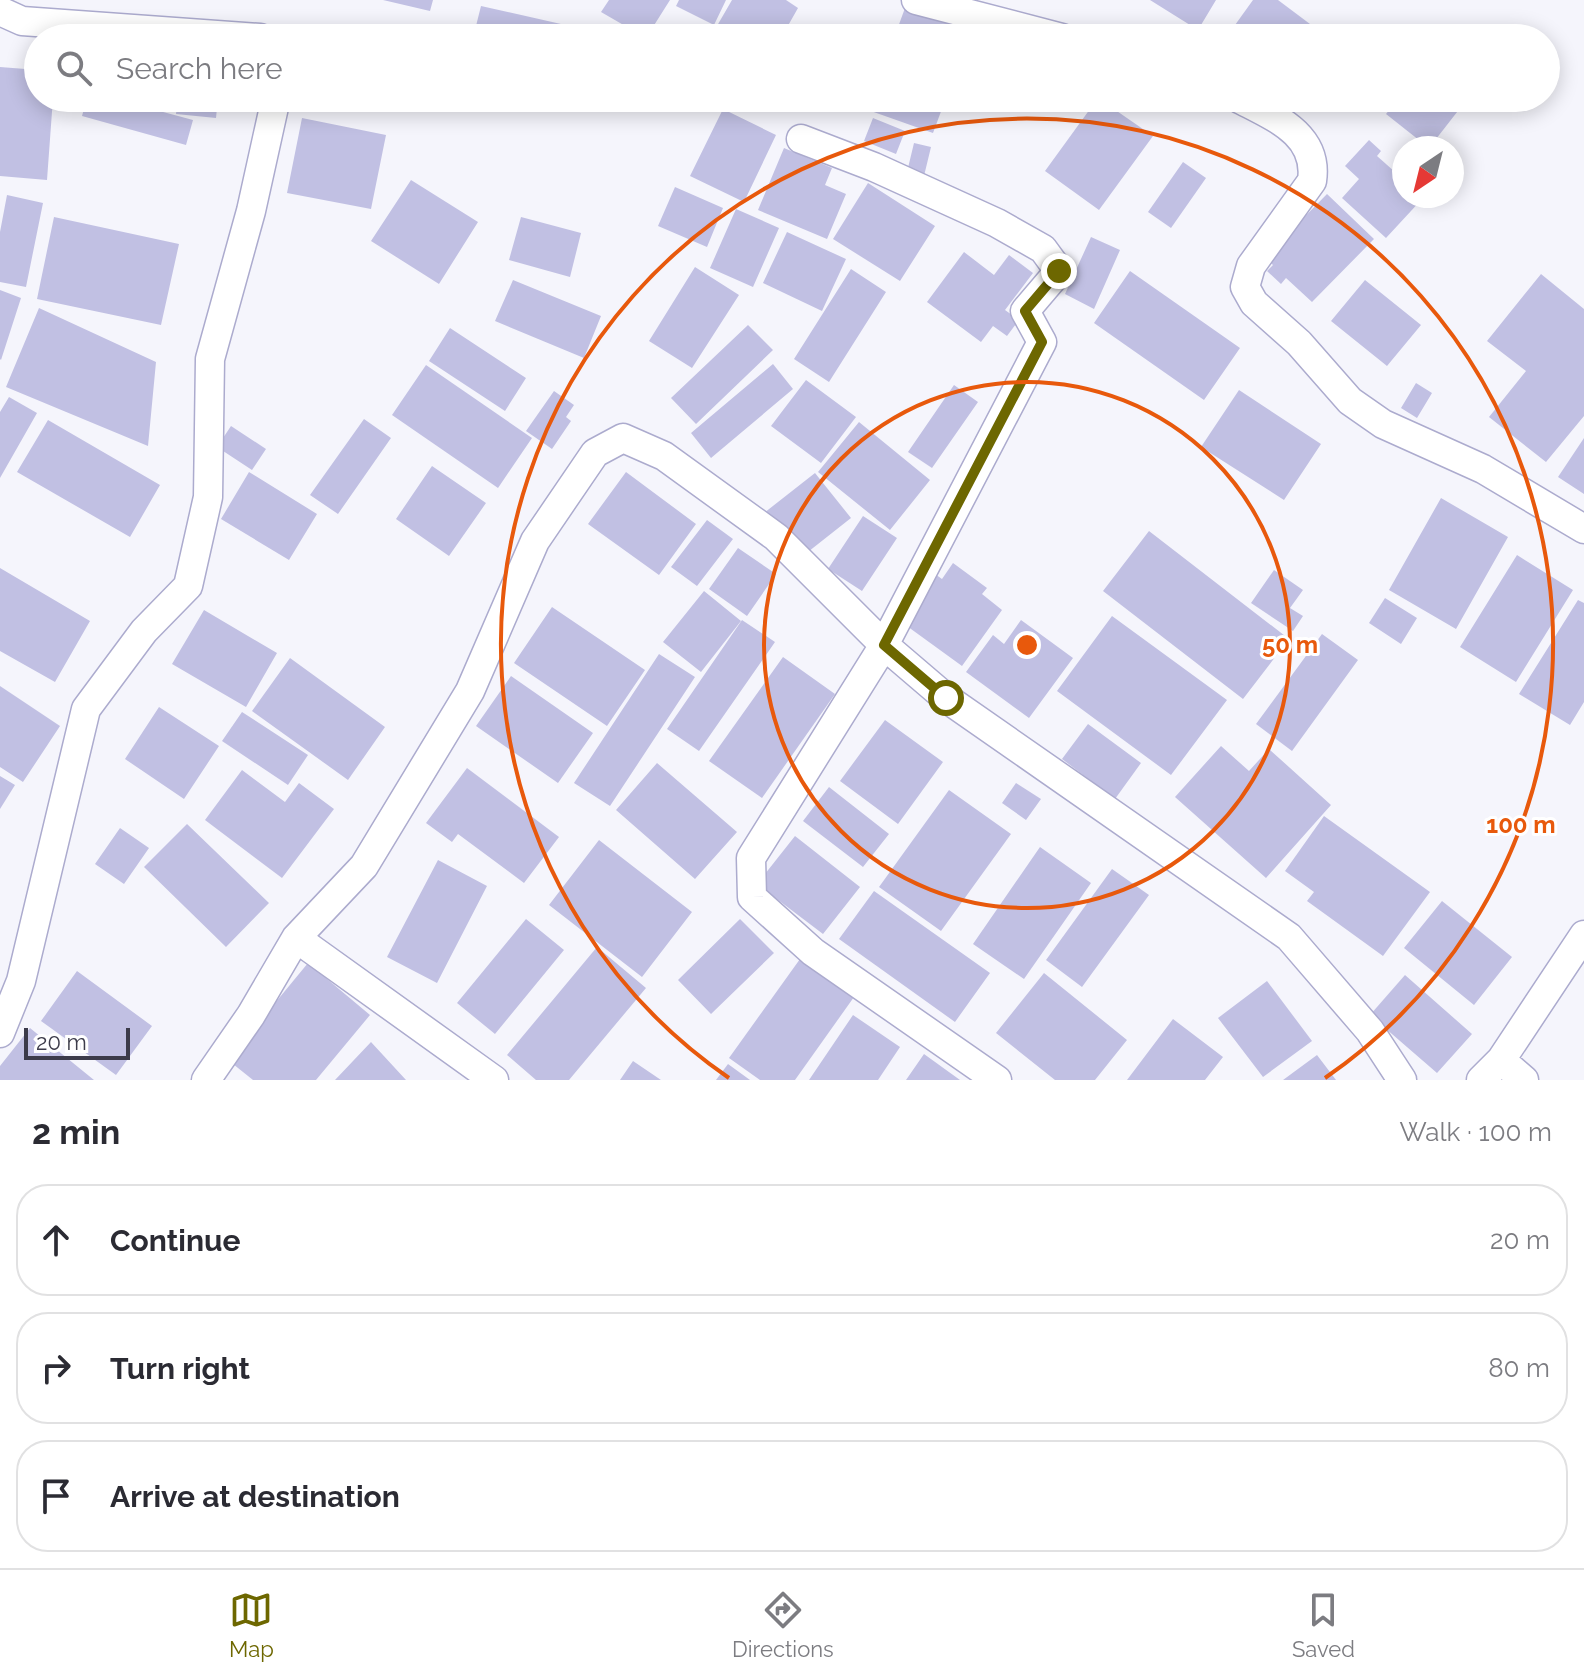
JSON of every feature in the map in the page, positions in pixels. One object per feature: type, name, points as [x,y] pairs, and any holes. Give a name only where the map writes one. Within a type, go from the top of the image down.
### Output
[{"type":"street","points":[[916,0],[1008,24]]},
{"type":"street","points":[[0,11],[22,21],[64,24]]},
{"type":"street","points":[[0,1033],[21,981],[86,709],[144,631],[188,586],[208,497],[210,359],[251,211],[273,112]]},
{"type":"street","points":[[1263,112],[1309,145],[1314,165],[1312,181],[1251,266],[1245,287],[1254,303],[1299,343],[1350,401],[1383,424],[1483,469],[1584,529]]},
{"type":"street","points":[[801,139],[874,167],[997,223],[1043,249],[1059,271],[1025,311],[1042,342],[884,645],[751,858],[752,897],[813,952],[997,1080]]},
{"type":"street","points":[[206,1080],[251,1015],[296,938],[364,866],[470,691],[535,541],[595,453],[623,438],[664,456],[776,537],[884,645],[946,698],[1289,937],[1370,1031],[1402,1080]]},
{"type":"street","points":[[1481,1080],[1501,1060],[1584,935]]},
{"type":"street","points":[[296,938],[494,1080]]},
{"type":"street","points":[[1501,1060],[1524,1080]]},
{"type":"building","points":[[383,0],[433,0],[430,11]]},
{"type":"building","points":[[609,0],[670,0],[655,24],[622,24],[601,12]]},
{"type":"building","points":[[679,0],[726,0],[714,24],[676,6]]},
{"type":"building","points":[[732,0],[786,0],[798,8],[789,24],[718,24]]},
{"type":"building","points":[[1150,0],[1216,0],[1202,24],[1188,24]]},
{"type":"building","points":[[1253,0],[1278,0],[1310,24],[1236,24]]},
{"type":"building","points":[[481,6],[561,24],[476,24]]},
{"type":"building","points":[[905,8],[948,24],[899,24]]},
{"type":"building","points":[[0,67],[24,69],[24,112],[52,112],[47,180],[0,176]]},
{"type":"building","points":[[83,112],[163,112],[193,120],[186,145],[82,116]]},
{"type":"building","points":[[176,112],[217,112],[216,118]]},
{"type":"building","points":[[722,112],[729,112],[776,135],[744,202],[690,176]]},
{"type":"building","points":[[874,112],[941,112],[933,133]]},
{"type":"building","points":[[1088,112],[1118,112],[1153,136],[1099,210],[1045,171]]},
{"type":"building","points":[[1388,112],[1457,112],[1438,136],[1414,136],[1386,114]]},
{"type":"building","points":[[302,118],[386,135],[371,209],[287,193]]},
{"type":"building","points":[[873,118],[905,131],[896,154],[864,141]]},
{"type":"building","points":[[1369,140],[1381,151],[1377,156],[1392,169],[1392,208],[1414,208],[1386,238],[1342,198],[1359,179],[1345,166]]},
{"type":"building","points":[[914,143],[931,147],[924,176],[907,172]]},
{"type":"building","points":[[784,148],[832,168],[825,185],[846,194],[827,239],[758,210]]},
{"type":"building","points":[[1183,162],[1206,178],[1171,228],[1148,212]]},
{"type":"building","points":[[411,180],[478,222],[439,284],[371,241]]},
{"type":"building","points":[[868,183],[935,226],[900,281],[833,239]]},
{"type":"building","points":[[675,187],[723,208],[707,247],[658,226]]},
{"type":"building","points":[[1327,194],[1374,239],[1312,302],[1286,278],[1281,284],[1267,271],[1273,265],[1265,257]]},
{"type":"building","points":[[7,195],[43,203],[26,287],[0,282],[0,232]]},
{"type":"building","points":[[736,209],[779,228],[753,287],[710,268]]},
{"type":"building","points":[[54,217],[179,244],[161,325],[37,299]]},
{"type":"building","points":[[521,217],[581,233],[570,277],[509,260]]},
{"type":"building","points":[[787,232],[846,259],[822,311],[763,283]]},
{"type":"building","points":[[1091,237],[1120,250],[1094,309],[1065,294]]},
{"type":"building","points":[[964,252],[994,275],[1009,255],[1033,273],[1005,310],[1019,320],[1007,336],[993,326],[981,342],[927,302]]},
{"type":"building","points":[[695,267],[739,295],[692,368],[649,341]]},
{"type":"building","points":[[851,269],[886,292],[829,382],[794,359]]},
{"type":"building","points":[[1130,271],[1240,348],[1204,400],[1094,323]]},
{"type":"building","points":[[1541,274],[1584,309],[1584,416],[1546,462],[1489,417],[1526,371],[1487,341]]},
{"type":"building","points":[[513,280],[601,316],[584,358],[495,321]]},
{"type":"building","points":[[1365,280],[1421,325],[1387,366],[1331,321]]},
{"type":"building","points":[[0,290],[21,298],[1,360],[0,359]]},
{"type":"building","points":[[39,308],[156,362],[148,446],[6,387]]},
{"type":"building","points":[[748,325],[773,350],[696,424],[671,398]]},
{"type":"building","points":[[450,328],[526,378],[505,411],[429,361]]},
{"type":"building","points":[[773,364],[793,389],[711,458],[691,433]]},
{"type":"building","points":[[426,365],[532,438],[498,488],[392,415]]},
{"type":"building","points":[[806,380],[856,417],[821,463],[771,426]]},
{"type":"building","points":[[1416,383],[1432,393],[1417,418],[1401,408]]},
{"type":"building","points":[[954,385],[978,402],[932,468],[908,452]]},
{"type":"building","points":[[1239,390],[1321,444],[1284,500],[1201,447]]},
{"type":"building","points":[[554,391],[574,405],[566,417],[571,421],[552,449],[526,431]]},
{"type":"building","points":[[9,397],[37,413],[0,478],[0,412]]},
{"type":"building","points":[[364,419],[391,438],[338,514],[310,495]]},
{"type":"building","points":[[48,420],[160,485],[130,537],[17,472]]},
{"type":"building","points":[[859,422],[930,480],[890,530],[818,472]]},
{"type":"building","points":[[231,426],[266,449],[252,470],[217,447]]},
{"type":"building","points":[[1584,438],[1584,494],[1558,477]]},
{"type":"building","points":[[432,466],[486,503],[449,556],[396,519]]},
{"type":"building","points":[[249,472],[317,514],[289,560],[221,519]]},
{"type":"building","points":[[626,472],[696,524],[659,575],[588,524]]},
{"type":"building","points":[[815,473],[851,518],[799,559],[764,513]]},
{"type":"building","points":[[1441,498],[1508,537],[1456,629],[1389,590]]},
{"type":"building","points":[[863,516],[897,538],[862,591],[828,569]]},
{"type":"building","points":[[707,520],[733,539],[697,586],[671,567]]},
{"type":"building","points":[[1149,531],[1289,639],[1243,699],[1103,591]]},
{"type":"building","points":[[738,548],[776,574],[747,616],[709,589]]},
{"type":"building","points":[[1517,555],[1573,590],[1516,682],[1460,647]]},
{"type":"building","points":[[953,563],[987,588],[982,594],[1002,610],[962,666],[900,621],[935,574],[942,579]]},
{"type":"building","points":[[0,568],[90,621],[55,682],[0,651]]},
{"type":"building","points":[[1274,570],[1303,590],[1290,608],[1303,616],[1293,631],[1251,603]]},
{"type":"building","points":[[704,591],[741,621],[701,672],[663,642]]},
{"type":"building","points":[[1385,598],[1417,618],[1401,644],[1369,623]]},
{"type":"building","points":[[1578,600],[1584,603],[1584,702],[1570,725],[1519,694]]},
{"type":"building","points":[[552,607],[645,670],[607,726],[514,663]]},
{"type":"building","points":[[204,610],[277,653],[246,707],[172,664]]},
{"type":"building","points":[[1112,616],[1227,700],[1171,775],[1057,691]]},
{"type":"building","points":[[742,620],[775,642],[699,751],[667,729]]},
{"type":"building","points":[[1021,620],[1073,658],[1029,718],[966,672],[993,635],[1004,644]]},
{"type":"building","points":[[1322,634],[1358,660],[1292,751],[1256,724]]},
{"type":"building","points":[[659,654],[695,677],[610,806],[574,783]]},
{"type":"building","points":[[783,657],[835,694],[762,798],[709,761]]},
{"type":"building","points":[[290,658],[385,727],[348,780],[252,711]]},
{"type":"building","points":[[511,676],[593,733],[558,783],[476,726]]},
{"type":"building","points":[[0,686],[60,726],[23,782],[0,767]]},
{"type":"building","points":[[159,707],[219,746],[184,799],[125,759]]},
{"type":"building","points":[[242,712],[308,755],[288,785],[222,741]]},
{"type":"building","points":[[885,720],[943,762],[898,824],[840,781]]},
{"type":"building","points":[[1088,724],[1141,763],[1115,799],[1062,759]]},
{"type":"building","points":[[1221,746],[1249,771],[1269,749],[1331,805],[1266,878],[1175,797]]},
{"type":"building","points":[[657,763],[737,832],[695,879],[616,810]]},
{"type":"building","points":[[467,768],[559,837],[524,883],[458,834],[452,842],[426,823]]},
{"type":"building","points":[[242,770],[285,802],[299,783],[334,809],[282,878],[205,820]]},
{"type":"building","points":[[0,776],[15,785],[0,809]]},
{"type":"building","points":[[1016,783],[1041,799],[1026,820],[1002,803]]},
{"type":"building","points":[[829,787],[889,834],[863,867],[803,821]]},
{"type":"building","points":[[949,790],[1011,834],[941,931],[879,887]]},
{"type":"building","points":[[1324,816],[1430,892],[1383,956],[1307,901],[1314,892],[1285,871]]},
{"type":"building","points":[[187,824],[269,903],[226,947],[144,867]]},
{"type":"building","points":[[120,828],[149,848],[124,884],[95,864]]},
{"type":"building","points":[[795,836],[860,887],[823,934],[757,884]]},
{"type":"building","points":[[599,840],[692,912],[642,977],[549,905]]},
{"type":"building","points":[[1040,847],[1091,883],[1024,979],[973,944]]},
{"type":"building","points":[[438,860],[487,886],[437,983],[387,957]]},
{"type":"building","points":[[1112,869],[1149,895],[1082,987],[1046,960]]},
{"type":"building","points":[[874,891],[990,973],[955,1022],[839,939]]},
{"type":"building","points":[[1442,901],[1512,957],[1474,1005],[1404,948]]},
{"type":"building","points":[[526,919],[564,950],[495,1034],[457,1003]]},
{"type":"building","points":[[740,919],[774,953],[711,1014],[678,980]]},
{"type":"building","points":[[597,947],[646,988],[569,1080],[536,1080],[507,1055]]},
{"type":"building","points":[[800,959],[854,997],[795,1080],[760,1080],[729,1058]]},
{"type":"building","points":[[308,963],[370,1015],[316,1080],[253,1080],[228,1060]]},
{"type":"building","points":[[77,971],[152,1026],[116,1075],[41,1021]]},
{"type":"building","points":[[1044,973],[1127,1040],[1095,1080],[1055,1080],[996,1033]]},
{"type":"building","points":[[1405,975],[1472,1034],[1437,1073],[1370,1015]]},
{"type":"building","points":[[1267,981],[1312,1041],[1263,1077],[1218,1018]]},
{"type":"building","points":[[853,1015],[900,1047],[878,1080],[809,1080]]},
{"type":"building","points":[[1173,1019],[1223,1057],[1205,1080],[1127,1080]]},
{"type":"building","points":[[30,1028],[94,1080],[0,1080],[0,1066]]},
{"type":"building","points":[[371,1042],[406,1080],[335,1080]]},
{"type":"building","points":[[924,1054],[960,1080],[906,1080]]},
{"type":"building","points":[[1317,1055],[1336,1080],[1283,1080]]},
{"type":"building","points":[[633,1061],[661,1080],[620,1080]]},
{"type":"building","points":[[728,1064],[750,1080],[716,1080]]},
{"type":"route","points":[[946,698],[884,645],[1042,342],[1025,311],[1059,271]]}]
